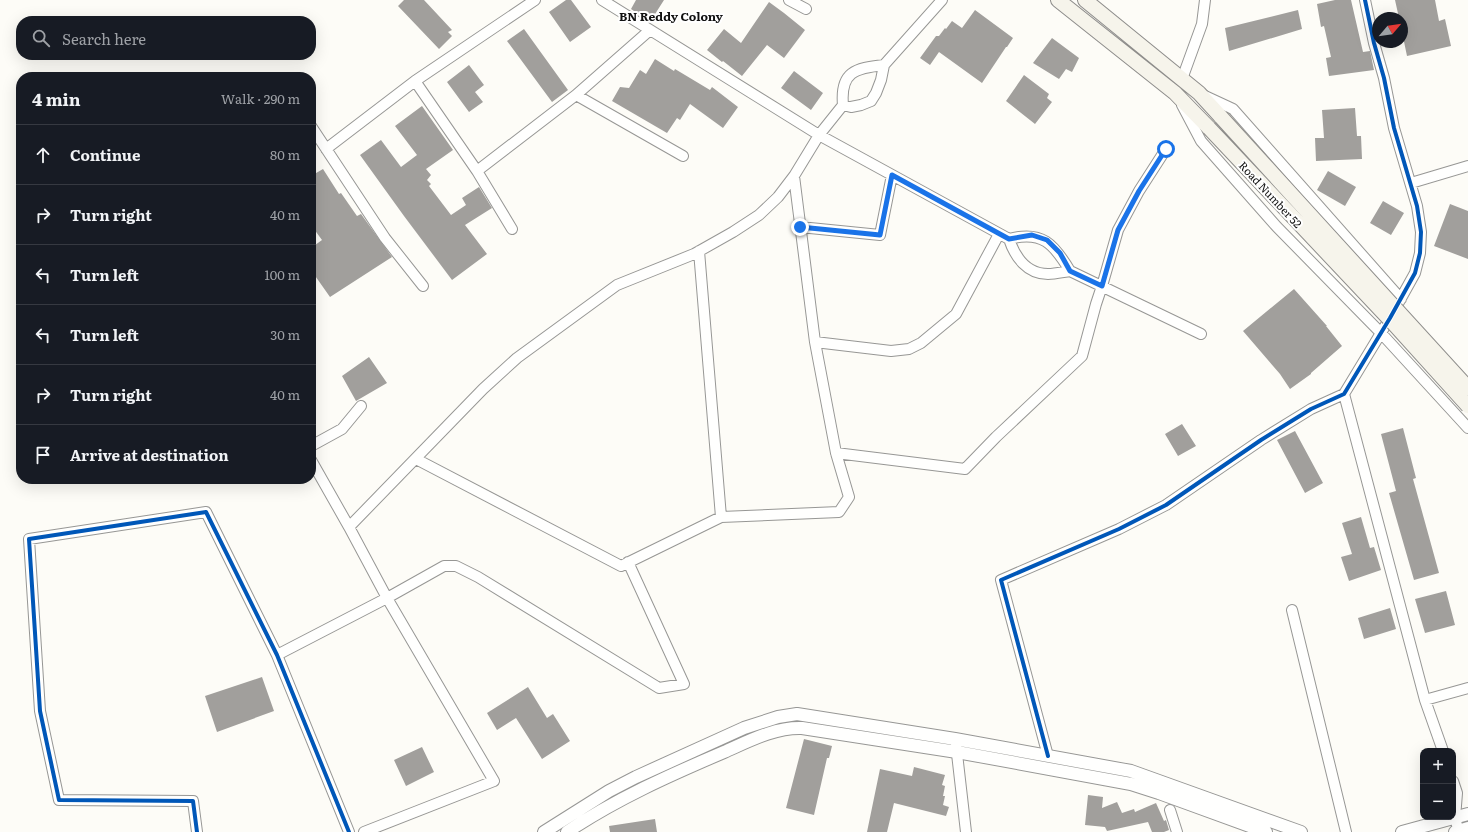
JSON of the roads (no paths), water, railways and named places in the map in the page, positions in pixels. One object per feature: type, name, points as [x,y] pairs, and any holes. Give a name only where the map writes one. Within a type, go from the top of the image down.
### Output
[{"type":"main road","name":"Road Number 52","points":[[1058,0],[1175,93],[1393,323],[1468,406]]},
{"type":"main road","name":"Road Number 52","points":[[1085,0],[1199,93],[1468,388]]},
{"type":"street","points":[[326,149],[415,81],[535,0]]},
{"type":"street","points":[[602,0],[819,135],[999,234],[1009,239],[1032,235],[1047,240],[1060,253],[1070,271]]},
{"type":"street","points":[[790,0],[806,9]]},
{"type":"street","points":[[843,106],[851,107],[871,101],[879,87],[884,65],[942,0]]},
{"type":"street","points":[[1182,79],[1202,24],[1205,0]]},
{"type":"street","points":[[1048,756],[1001,580],[1119,529],[1166,505],[1261,440],[1312,409],[1344,394],[1415,273],[1420,253],[1421,232],[1417,206],[1394,128],[1384,78],[1374,43],[1365,0]]},
{"type":"street","points":[[477,171],[576,95],[650,30]]},
{"type":"street","points":[[349,526],[483,389],[517,358],[617,285],[698,251],[733,232],[759,215],[778,197],[794,176],[819,135],[843,106],[842,92],[847,78],[856,70],[870,66],[884,65]]},
{"type":"street","points":[[415,81],[477,171],[512,229]]},
{"type":"street","points":[[1175,93],[1201,141],[1277,227],[1381,333],[1468,428]]},
{"type":"street","points":[[1199,93],[1233,109],[1401,299]]},
{"type":"street","points":[[576,95],[683,156]]},
{"type":"street","points":[[316,134],[385,238],[423,286]]},
{"type":"street","points":[[836,453],[965,469],[996,437],[1082,356],[1118,230],[1139,191],[1166,149]]},
{"type":"street","points":[[1411,183],[1468,166]]},
{"type":"street","points":[[800,227],[880,235],[892,175]]},
{"type":"street","points":[[416,459],[621,566],[721,518],[839,512],[849,497],[836,453],[815,342],[794,176]]},
{"type":"street","points":[[815,342],[890,351],[909,349],[921,343],[956,314],[999,234]]},
{"type":"street","points":[[1009,239],[1013,252],[1022,263],[1036,272],[1048,274],[1070,271],[1201,334]]},
{"type":"street","points":[[698,251],[721,518]]},
{"type":"street","points":[[1344,394],[1425,700],[1442,748]]},
{"type":"street","points":[[316,443],[342,428],[361,406]]},
{"type":"street","points":[[316,469],[349,526],[387,598],[494,781],[364,832]]},
{"type":"street","points":[[197,832],[193,800],[59,800],[40,712],[29,539],[206,512],[277,655],[349,832]]},
{"type":"street","points":[[277,655],[387,598],[444,566],[456,566],[478,577],[659,688],[684,684],[628,562]]},
{"type":"street","points":[[1292,610],[1346,832]]},
{"type":"street","points":[[1425,700],[1468,688]]},
{"type":"street","points":[[544,832],[579,809],[636,777],[744,728],[778,717],[797,714],[955,739],[1131,771],[1301,832]]},
{"type":"street","points":[[566,832],[610,805],[648,786],[750,741],[787,729],[802,728],[957,752],[1131,784],[1266,832]]},
{"type":"street","points":[[955,739],[966,832]]},
{"type":"street","points":[[1454,784],[1464,816],[1460,831]]},
{"type":"street","points":[[1170,810],[1177,832]]},
{"type":"street","points":[[1402,832],[1464,816]]},
{"type":"district","name":"BN Reddy Colony","points":[[671,16]]}]
